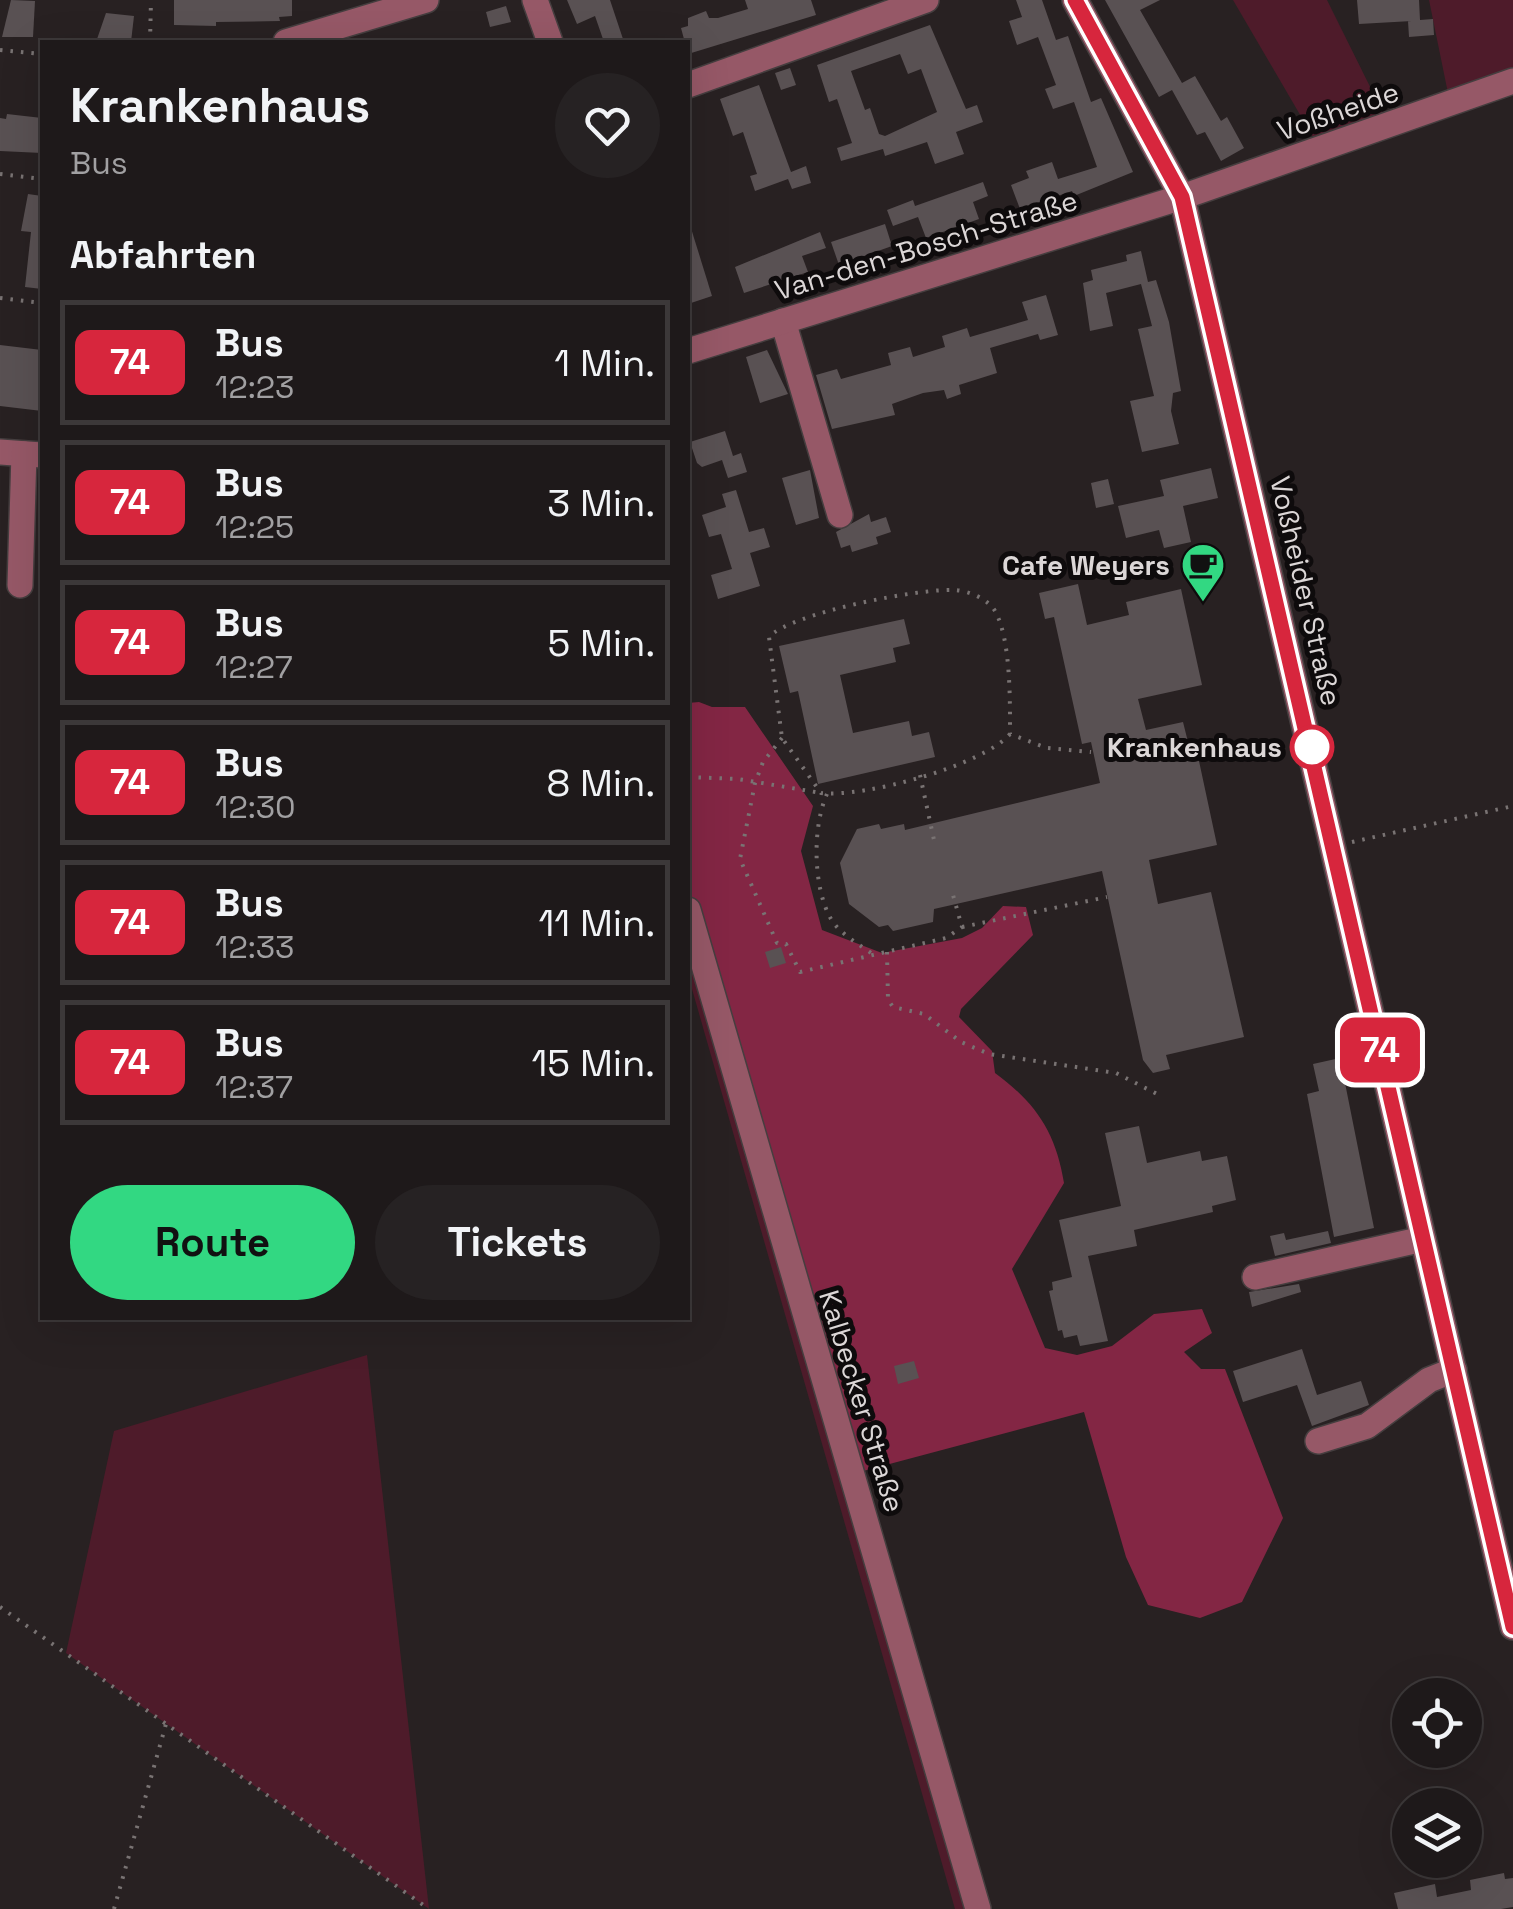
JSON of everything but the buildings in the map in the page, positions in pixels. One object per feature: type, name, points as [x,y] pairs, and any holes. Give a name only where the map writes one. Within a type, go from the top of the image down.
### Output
[{"type":"street","points":[[293,40],[426,0]]},
{"type":"street","points":[[535,0],[549,40]]},
{"type":"street","points":[[690,84],[926,0]]},
{"type":"street","name":"Voßheider Straße","points":[[1075,0],[1182,197],[1513,1627]]},
{"type":"street","name":"Voßheide","points":[[1182,197],[1513,81]]},
{"type":"street","name":"Van-den-Bosch-Straße","points":[[690,350],[1182,197]]},
{"type":"street","points":[[782,321],[840,515]]},
{"type":"street","points":[[20,585],[22,454]]},
{"type":"street","name":"Kalbecker Straße","points":[[690,917],[978,1909]]},
{"type":"street","points":[[1256,1277],[1424,1239]]},
{"type":"street","points":[[1318,1441],[1366,1426],[1429,1380],[1454,1370]]},
{"type":"path","points":[[150,40],[151,0]]},
{"type":"path","points":[[0,50],[40,54]]},
{"type":"path","points":[[0,174],[40,179]]},
{"type":"path","points":[[0,298],[40,303]]},
{"type":"path","points":[[874,955],[840,930],[826,904],[818,860],[824,794],[782,738],[768,644],[777,628],[800,618],[901,595],[957,590],[986,600],[996,613],[1008,671],[1010,734]]},
{"type":"path","points":[[1010,734],[1046,748],[1091,752]]},
{"type":"path","points":[[690,777],[824,794],[893,786],[984,756],[1010,734]]},
{"type":"path","points":[[782,738],[764,762],[755,784],[740,859],[777,943],[786,944],[800,972],[946,938],[962,927],[1107,897]]},
{"type":"path","points":[[920,774],[934,840]]},
{"type":"path","points":[[1335,846],[1513,806]]},
{"type":"path","points":[[953,895],[962,927]]},
{"type":"path","points":[[887,952],[888,1000],[893,1008],[924,1014],[961,1042],[989,1054],[1116,1073],[1163,1097]]},
{"type":"path","points":[[0,1607],[429,1909]]},
{"type":"path","points":[[114,1909],[166,1724]]},
{"type":"shaded area","points":[[1233,0],[1327,0],[1389,125],[1320,149]]},
{"type":"shaded area","points":[[1429,0],[1513,0],[1513,81],[1450,103]]},
{"type":"shaded area","points":[[690,703],[745,707],[813,806],[801,851],[822,930],[882,953],[962,938],[982,928],[1003,906],[1026,907],[1033,935],[961,1009],[959,1017],[992,1051],[995,1073],[1042,1120],[1056,1149],[1064,1183],[1012,1269],[1045,1348],[1077,1355],[1112,1346],[1154,1314],[1202,1309],[1212,1333],[1184,1352],[1201,1369],[1225,1369],[1283,1518],[1242,1602],[1200,1618],[1148,1605],[1126,1557],[1084,1412],[852,1474],[690,917]]},
{"type":"shaded area","points":[[690,917],[978,1909],[955,1909],[690,982]]},
{"type":"shaded area","points":[[367,1355],[429,1909],[66,1653],[114,1431]]},
{"type":"bus line","name":"74","points":[[1075,0],[1182,197],[1513,1627]]},
{"type":"place","name":"Cafe Weyers","points":[[1203,603]]},
{"type":"place","name":"Krankenhaus","points":[[1312,747]]}]
